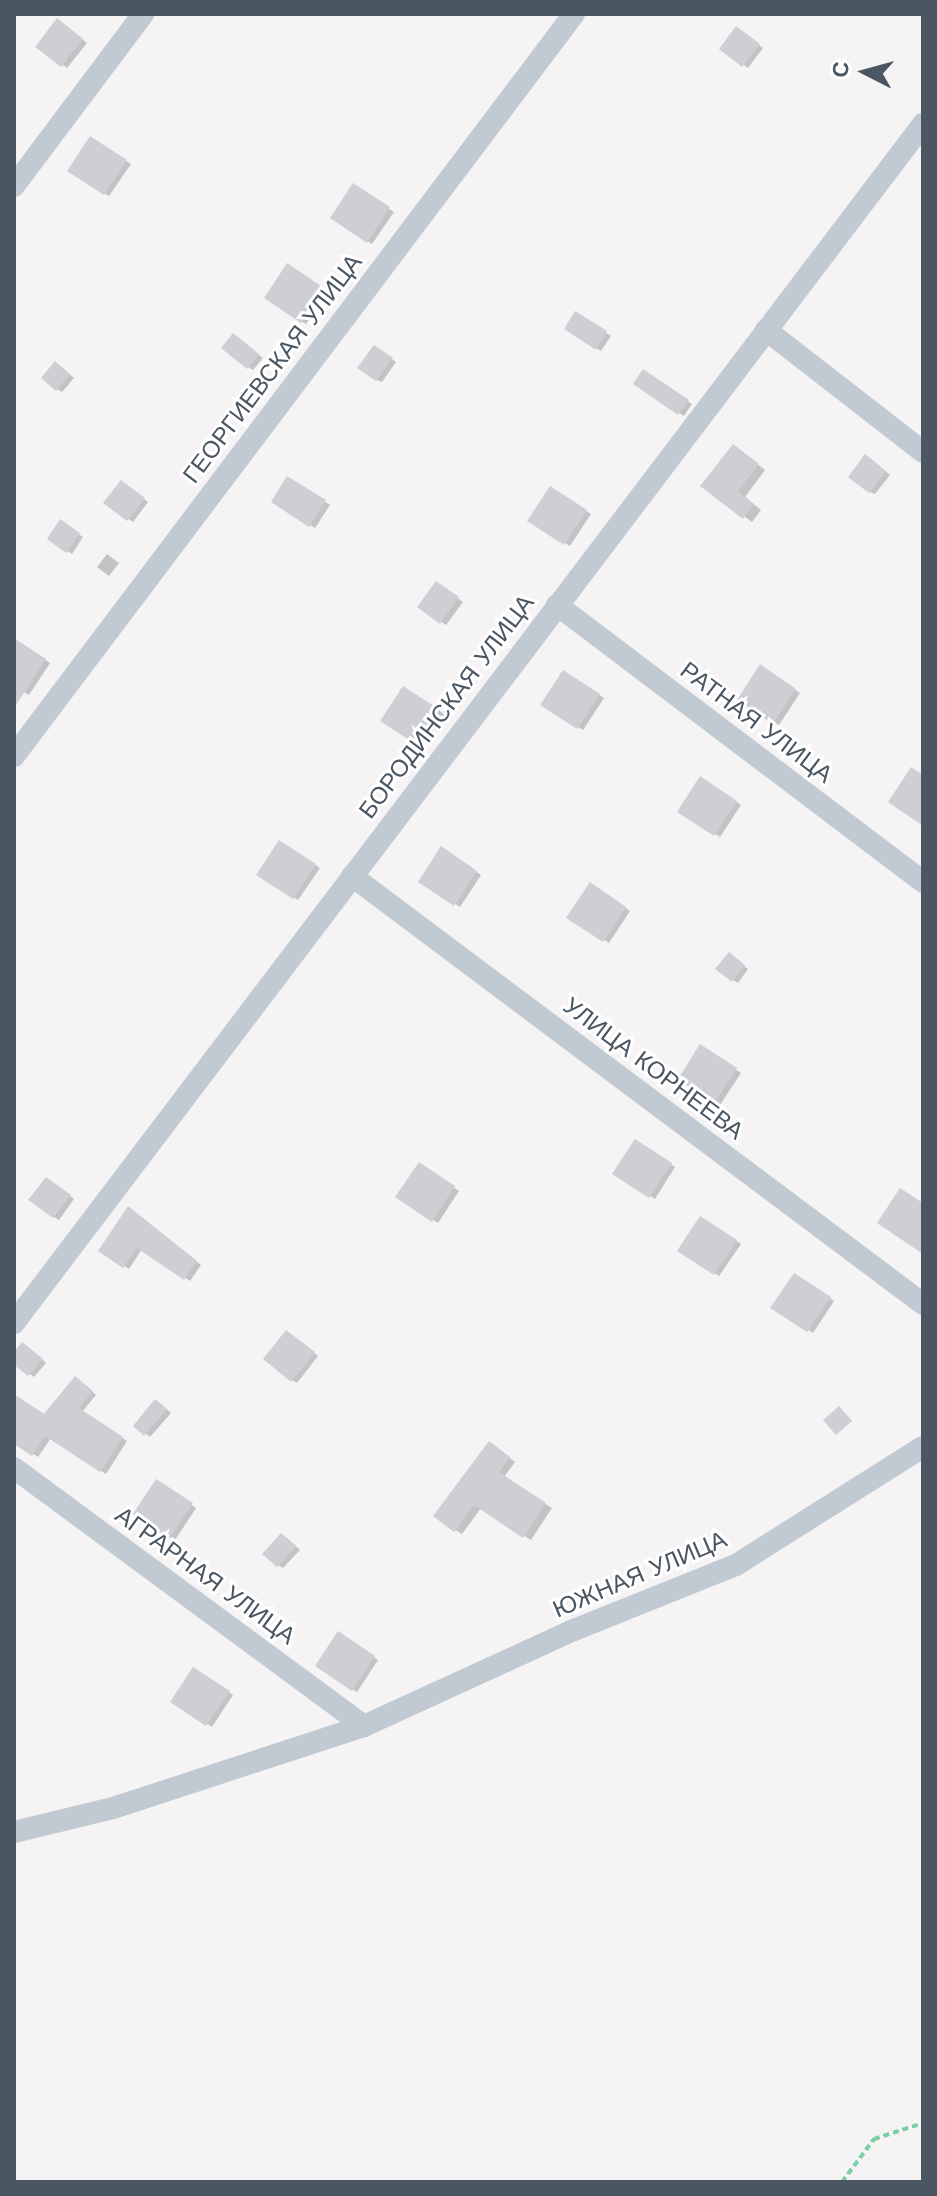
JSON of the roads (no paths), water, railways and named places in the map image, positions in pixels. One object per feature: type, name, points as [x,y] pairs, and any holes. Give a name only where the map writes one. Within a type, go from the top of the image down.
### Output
[{"type":"street","points":[[14,186],[143,14]]},
{"type":"street","name":"ГЕОРГИЕВСКАЯ УЛИЦА","points":[[14,756],[574,14]]},
{"type":"street","name":"БОРОДИНСКАЯ УЛИЦА","points":[[14,1323],[923,124]]},
{"type":"street","points":[[766,330],[923,452]]},
{"type":"street","name":"РАТНАЯ УЛИЦА","points":[[557,605],[923,882]]},
{"type":"street","name":"УЛИЦА КОРНЕЕВА","points":[[352,876],[923,1304]]},
{"type":"street","name":"ЮЖНАЯ УЛИЦА","points":[[14,1832],[113,1808],[364,1726],[574,1630],[736,1565],[923,1447]]},
{"type":"street","name":"АГРАРНАЯ УЛИЦА","points":[[14,1468],[364,1726]]}]
